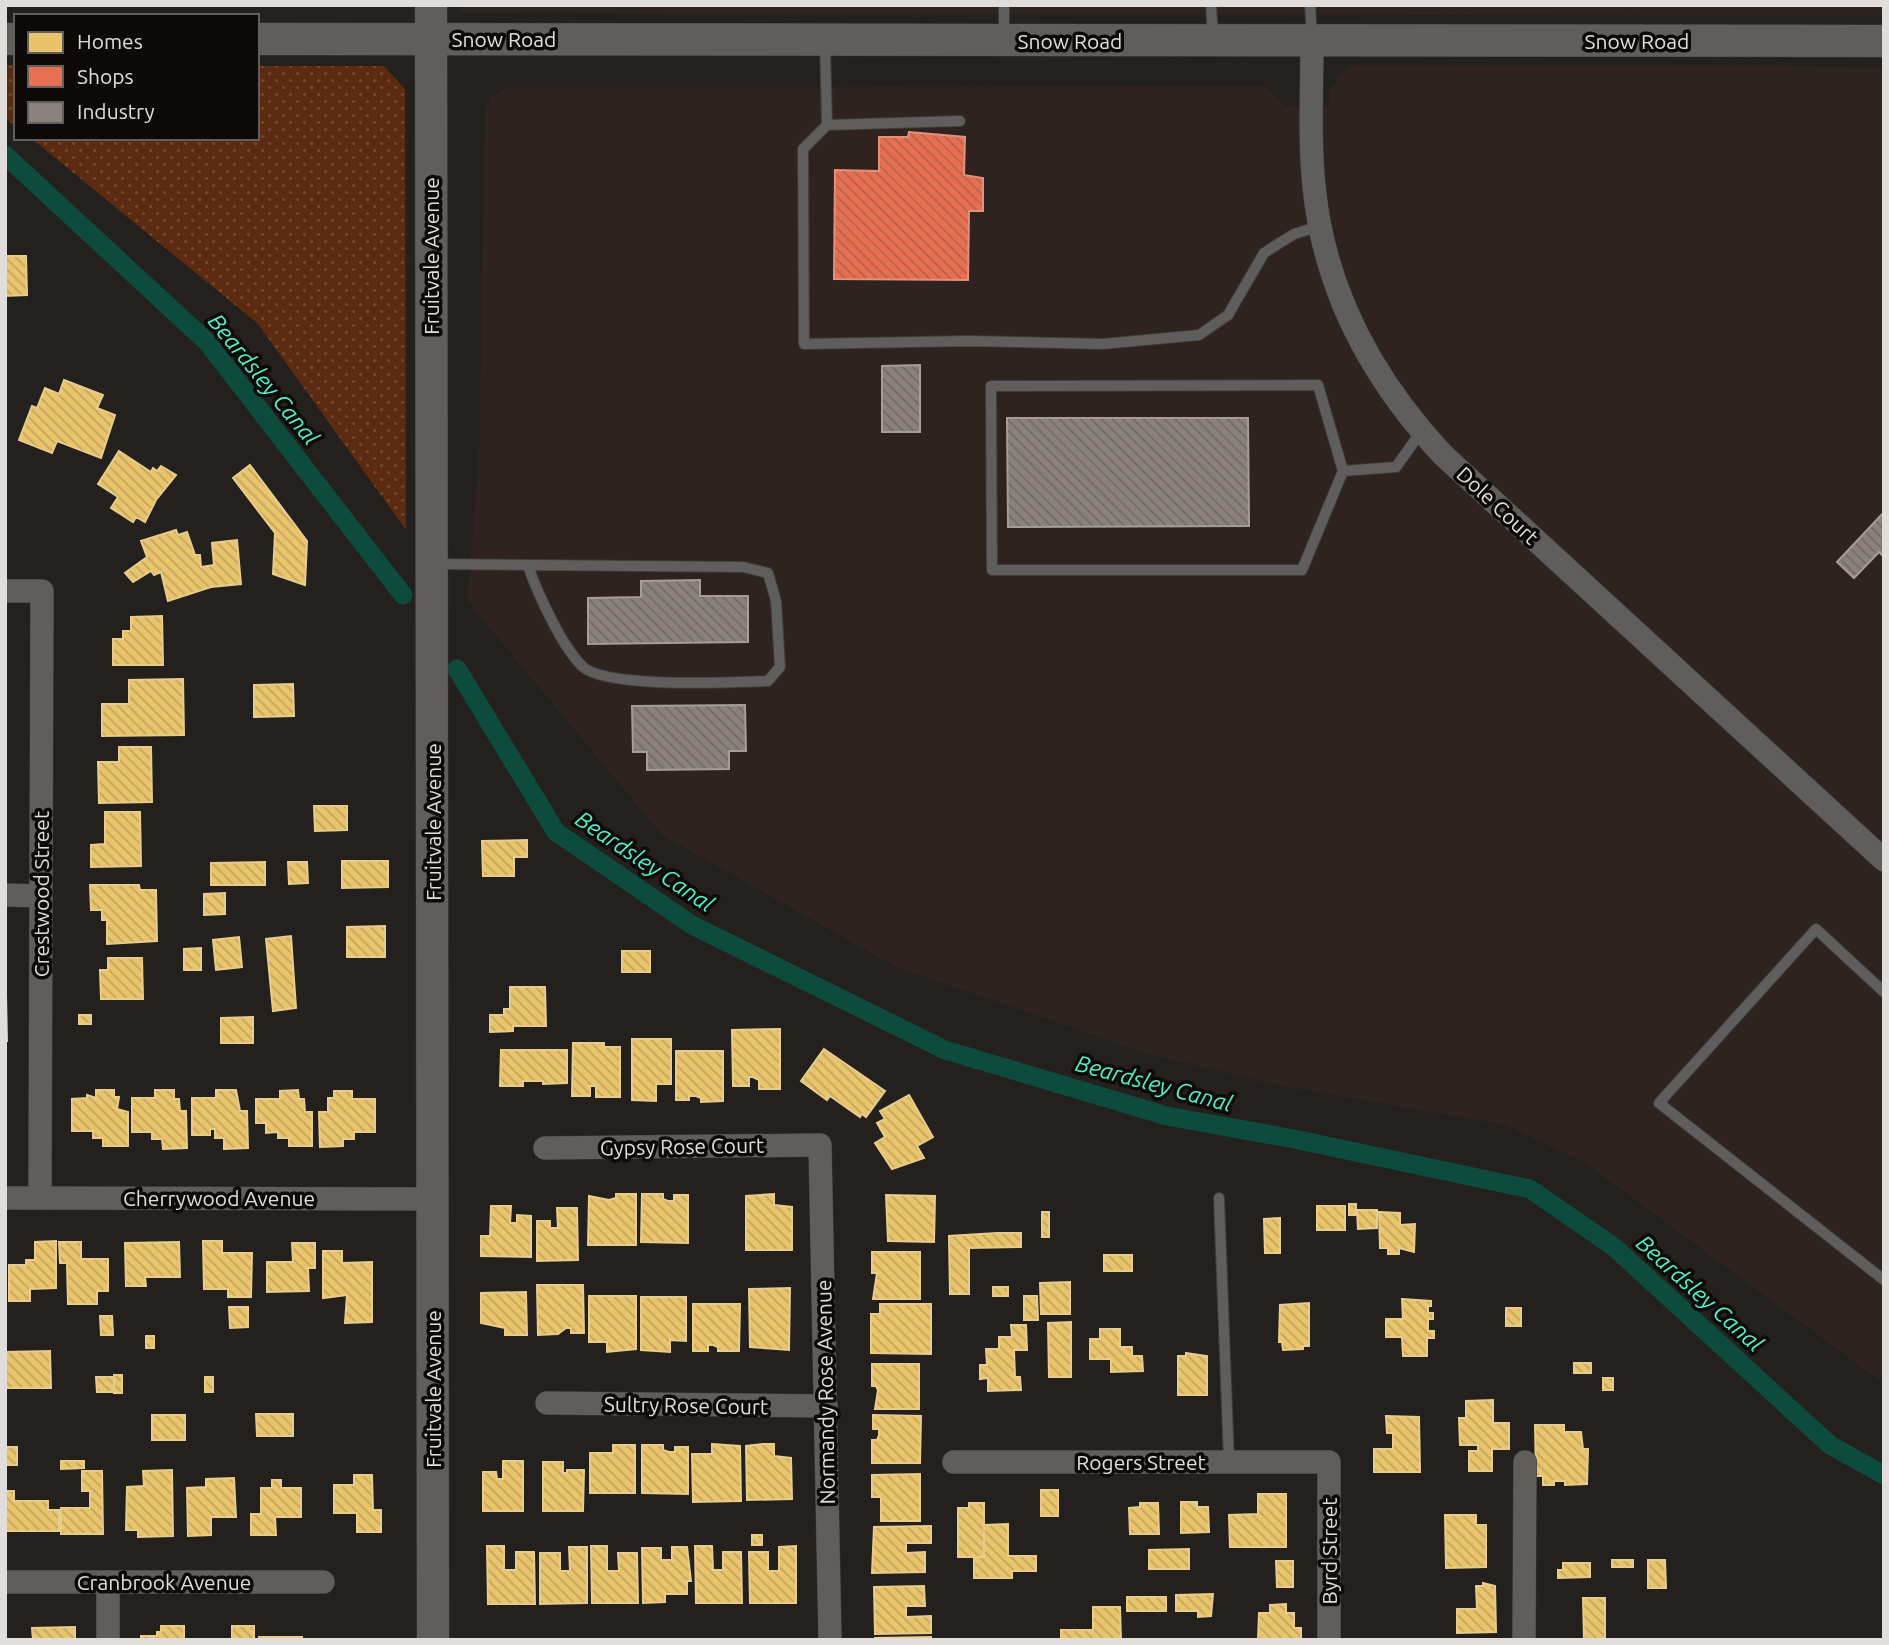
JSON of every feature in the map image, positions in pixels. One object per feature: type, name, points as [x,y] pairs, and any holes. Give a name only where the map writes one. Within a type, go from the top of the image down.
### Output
[{"type":"main road","name":"Fruitvale Avenue","points":[[430,5],[433,1640]]},
{"type":"main road","name":"Snow Road","points":[[259,39],[1884,41]]},
{"type":"street","name":"Dole Court","points":[[1312,41],[1312,143],[1320,226],[1331,272],[1365,351],[1387,389],[1421,432],[1454,465],[1884,860]]},
{"type":"street","name":"Crestwood Street","points":[[5,591],[42,591],[40,1198]]},
{"type":"street","points":[[5,895],[41,896]]},
{"type":"street","name":"Gypsy Rose Court","points":[[545,1147],[820,1145]]},
{"type":"street","name":"Normandy Rose Avenue","points":[[820,1145],[830,1640]]},
{"type":"street","name":"Cherrywood Avenue","points":[[5,1198],[433,1199]]},
{"type":"street","name":"Sultry Rose Court","points":[[547,1403],[826,1406]]},
{"type":"street","name":"Rogers Street","points":[[954,1462],[1329,1462]]},
{"type":"street","name":"Byrd Street","points":[[1329,1462],[1329,1640]]},
{"type":"street","points":[[1524,1640],[1525,1462]]},
{"type":"street","name":"Cranbrook Avenue","points":[[5,1582],[323,1582]]},
{"type":"street","points":[[108,1582],[108,1640]]},
{"type":"lane","points":[[1004,5],[1004,41]]},
{"type":"lane","points":[[1211,5],[1214,41]]},
{"type":"lane","points":[[1310,5],[1312,41]]},
{"type":"lane","points":[[825,41],[827,125]]},
{"type":"lane","points":[[960,121],[827,125],[803,149],[804,344],[968,341],[1103,344],[1199,335],[1228,315],[1264,253],[1294,234],[1320,226]]},
{"type":"lane","points":[[1318,385],[1343,471],[1302,570],[992,570],[991,386],[1318,385]]},
{"type":"lane","points":[[1343,471],[1396,467],[1421,432]]},
{"type":"lane","points":[[432,564],[743,567],[768,573],[776,601],[780,667],[768,681],[709,683],[611,679],[583,667],[541,602],[528,566]]},
{"type":"lane","points":[[1884,992],[1816,929],[1659,1104],[1884,1280]]},
{"type":"lane","points":[[1219,1198],[1229,1462]]},
{"type":"shaded area","points":[[459,5],[1884,5],[1884,16],[459,13]]},
{"type":"shaded area","points":[[5,65],[14,65],[14,125],[5,118]]},
{"type":"shaded area","points":[[1356,65],[1884,67],[1884,1384],[1584,1162],[1505,1125],[1271,1084],[1142,1052],[896,967],[662,835],[467,601],[479,459],[485,113],[491,97],[499,92],[508,88],[1265,86],[1285,106],[1328,106],[1330,90],[1340,73]]},
{"type":"shaded area","points":[[259,66],[384,66],[405,89],[406,530],[258,324],[33,140],[259,140]]},
{"type":"building: Homes","points":[[5,256],[26,256],[27,295],[5,296]]},
{"type":"building: Homes","points":[[64,380],[103,395],[97,408],[115,415],[101,458],[57,441],[52,453],[19,440],[32,406],[37,408],[45,388],[59,394]]},
{"type":"building: Homes","points":[[119,451],[151,472],[153,468],[157,471],[161,466],[176,475],[156,500],[145,522],[136,517],[133,522],[111,508],[118,497],[98,484]]},
{"type":"building: Homes","points":[[250,465],[307,541],[305,585],[273,574],[275,533],[233,478]]},
{"type":"building: Homes","points":[[176,530],[178,535],[187,532],[195,555],[200,555],[201,567],[214,565],[212,543],[237,540],[241,584],[211,587],[168,601],[161,572],[154,575],[151,571],[133,582],[125,573],[147,557],[141,541]]},
{"type":"building: Homes","points":[[162,616],[163,665],[113,665],[113,639],[123,639],[123,631],[131,631],[131,617]]},
{"type":"building: Homes","points":[[183,679],[184,735],[102,736],[102,704],[129,704],[129,680]]},
{"type":"building: Homes","points":[[293,684],[294,716],[254,717],[254,685]]},
{"type":"building: Homes","points":[[119,747],[151,747],[152,802],[99,803],[98,762],[119,762]]},
{"type":"building: Homes","points":[[314,806],[347,806],[347,830],[315,831]]},
{"type":"building: Homes","points":[[105,812],[140,812],[141,866],[91,867],[91,845],[105,844]]},
{"type":"building: Homes","points":[[527,840],[527,857],[514,857],[514,876],[483,876],[482,841]]},
{"type":"building: Homes","points":[[342,861],[388,861],[388,887],[342,888]]},
{"type":"building: Homes","points":[[265,862],[265,885],[211,885],[211,863]]},
{"type":"building: Homes","points":[[288,862],[307,862],[308,883],[289,884]]},
{"type":"building: Homes","points":[[90,885],[139,885],[140,890],[156,890],[157,941],[107,944],[107,920],[102,920],[102,910],[91,910]]},
{"type":"building: Homes","points":[[225,893],[225,914],[204,915],[204,894]]},
{"type":"building: Homes","points":[[385,926],[385,957],[347,957],[347,927]]},
{"type":"building: Homes","points":[[291,936],[296,1008],[273,1011],[266,939]]},
{"type":"building: Homes","points":[[239,937],[242,967],[216,970],[213,940]]},
{"type":"building: Homes","points":[[201,948],[201,970],[184,970],[184,949]]},
{"type":"building: Homes","points":[[5,949],[7,1041],[5,1041]]},
{"type":"building: Homes","points":[[622,951],[650,951],[650,972],[622,972]]},
{"type":"building: Homes","points":[[108,958],[142,958],[143,999],[101,999],[100,970],[108,970]]},
{"type":"building: Homes","points":[[510,987],[545,987],[546,1026],[513,1026],[513,1031],[490,1032],[490,1015],[504,1015],[504,1009],[510,1009]]},
{"type":"building: Homes","points":[[79,1015],[91,1015],[91,1024],[79,1024]]},
{"type":"building: Homes","points":[[253,1017],[253,1043],[221,1043],[221,1018]]},
{"type":"building: Homes","points":[[780,1029],[780,1089],[759,1089],[759,1080],[753,1077],[749,1077],[749,1086],[733,1086],[732,1030]]},
{"type":"building: Homes","points":[[632,1039],[671,1039],[671,1084],[656,1084],[656,1101],[632,1100]]},
{"type":"building: Homes","points":[[573,1043],[604,1043],[604,1047],[620,1047],[620,1097],[596,1097],[596,1086],[590,1086],[590,1096],[572,1096]]},
{"type":"building: Homes","points":[[824,1049],[885,1091],[866,1117],[862,1114],[860,1117],[830,1096],[827,1100],[801,1081]]},
{"type":"building: Homes","points":[[501,1050],[567,1050],[567,1083],[523,1081],[523,1086],[500,1086]]},
{"type":"building: Homes","points":[[676,1051],[723,1051],[723,1101],[701,1102],[701,1098],[696,1096],[689,1096],[689,1100],[676,1100]]},
{"type":"building: Homes","points":[[96,1090],[114,1090],[114,1097],[119,1097],[117,1109],[128,1112],[128,1146],[103,1146],[103,1138],[93,1138],[93,1131],[72,1131],[72,1099],[87,1098],[87,1095],[96,1098]]},
{"type":"building: Homes","points":[[155,1090],[174,1090],[174,1099],[179,1099],[180,1111],[186,1111],[187,1148],[163,1149],[162,1139],[152,1139],[152,1132],[132,1132],[132,1098],[155,1098]]},
{"type":"building: Homes","points":[[216,1090],[236,1090],[240,1111],[247,1111],[248,1148],[224,1149],[224,1138],[215,1138],[215,1129],[210,1129],[210,1135],[192,1135],[192,1098],[216,1098]]},
{"type":"building: Homes","points":[[298,1090],[299,1099],[304,1099],[305,1112],[312,1112],[312,1146],[289,1146],[289,1138],[278,1138],[278,1132],[266,1133],[266,1123],[256,1123],[256,1099],[280,1099],[280,1091]]},
{"type":"building: Homes","points":[[334,1091],[352,1091],[352,1099],[375,1099],[375,1132],[354,1132],[354,1139],[343,1139],[343,1146],[320,1147],[319,1112],[328,1112],[328,1098],[334,1098]]},
{"type":"building: Homes","points":[[909,1095],[933,1137],[917,1146],[924,1158],[892,1169],[875,1143],[885,1137],[877,1123],[885,1119],[880,1111]]},
{"type":"building: Homes","points":[[616,1194],[636,1194],[636,1245],[588,1245],[589,1196],[609,1200],[616,1198]]},
{"type":"building: Homes","points":[[642,1194],[663,1194],[663,1199],[668,1201],[674,1201],[674,1195],[688,1195],[688,1243],[641,1242]]},
{"type":"building: Homes","points":[[774,1194],[774,1205],[792,1207],[792,1250],[746,1250],[746,1196]]},
{"type":"building: Homes","points":[[886,1195],[935,1196],[934,1242],[888,1241]]},
{"type":"building: Homes","points":[[1349,1204],[1356,1204],[1356,1215],[1349,1215]]},
{"type":"building: Homes","points":[[491,1206],[511,1206],[510,1223],[517,1223],[517,1215],[531,1216],[531,1257],[481,1256],[481,1236],[490,1236]]},
{"type":"building: Homes","points":[[1317,1206],[1345,1206],[1345,1230],[1317,1230]]},
{"type":"building: Homes","points":[[557,1208],[577,1208],[578,1260],[537,1261],[537,1221],[550,1221],[550,1228],[558,1228]]},
{"type":"building: Homes","points":[[1357,1210],[1377,1210],[1377,1228],[1358,1229]]},
{"type":"building: Homes","points":[[1042,1212],[1049,1212],[1049,1237],[1042,1237]]},
{"type":"building: Homes","points":[[1379,1212],[1400,1213],[1400,1225],[1415,1224],[1414,1252],[1399,1248],[1399,1254],[1388,1254],[1388,1248],[1380,1248]]},
{"type":"building: Homes","points":[[1280,1218],[1280,1253],[1265,1253],[1264,1219]]},
{"type":"building: Homes","points":[[1021,1233],[1021,1247],[969,1248],[969,1294],[950,1294],[949,1236]]},
{"type":"building: Homes","points":[[56,1241],[56,1288],[30,1289],[30,1301],[9,1301],[9,1265],[26,1265],[26,1260],[35,1260],[35,1242]]},
{"type":"building: Homes","points":[[203,1241],[222,1241],[222,1253],[252,1253],[251,1297],[228,1297],[228,1289],[204,1289]]},
{"type":"building: Homes","points":[[59,1242],[81,1242],[81,1259],[108,1259],[108,1291],[97,1291],[97,1304],[68,1304],[67,1263],[60,1263]]},
{"type":"building: Homes","points":[[179,1242],[180,1277],[145,1277],[146,1286],[126,1286],[125,1243]]},
{"type":"building: Homes","points":[[292,1243],[315,1243],[315,1268],[308,1268],[309,1291],[267,1292],[267,1262],[293,1262]]},
{"type":"building: Homes","points":[[323,1251],[342,1251],[342,1263],[372,1262],[372,1322],[345,1323],[347,1295],[323,1298]]},
{"type":"building: Homes","points":[[872,1252],[920,1252],[920,1299],[873,1299],[877,1273],[872,1273]]},
{"type":"building: Homes","points":[[1104,1255],[1132,1255],[1132,1271],[1104,1271]]},
{"type":"building: Homes","points":[[1070,1282],[1070,1314],[1041,1314],[1040,1283]]},
{"type":"building: Homes","points":[[537,1285],[583,1285],[584,1333],[571,1333],[571,1328],[566,1328],[558,1334],[538,1335]]},
{"type":"building: Homes","points":[[993,1287],[1008,1287],[1008,1296],[993,1296]]},
{"type":"building: Homes","points":[[790,1288],[789,1350],[750,1347],[749,1289]]},
{"type":"building: Homes","points":[[526,1292],[527,1335],[505,1335],[505,1328],[481,1323],[481,1293]]},
{"type":"building: Homes","points":[[589,1296],[636,1296],[636,1349],[607,1352],[607,1342],[589,1342]]},
{"type":"building: Homes","points":[[1024,1296],[1037,1296],[1038,1320],[1024,1320]]},
{"type":"building: Homes","points":[[641,1297],[686,1297],[686,1341],[670,1340],[670,1352],[641,1350]]},
{"type":"building: Homes","points":[[1402,1299],[1431,1301],[1428,1313],[1433,1313],[1433,1319],[1428,1319],[1428,1331],[1434,1331],[1434,1338],[1427,1338],[1427,1356],[1403,1356],[1402,1337],[1386,1337],[1386,1319],[1403,1319]]},
{"type":"building: Homes","points":[[1309,1303],[1309,1346],[1283,1350],[1282,1342],[1279,1342],[1280,1305]]},
{"type":"building: Homes","points":[[693,1304],[740,1304],[739,1351],[718,1351],[718,1347],[708,1345],[708,1351],[693,1351]]},
{"type":"building: Homes","points":[[880,1304],[931,1304],[931,1354],[871,1353],[871,1314],[880,1314]]},
{"type":"building: Homes","points":[[229,1307],[248,1307],[248,1327],[230,1328]]},
{"type":"building: Homes","points":[[1506,1308],[1521,1308],[1521,1326],[1506,1326]]},
{"type":"building: Homes","points":[[100,1316],[112,1316],[113,1335],[101,1335]]},
{"type":"building: Homes","points":[[1071,1322],[1071,1377],[1049,1377],[1048,1323]]},
{"type":"building: Homes","points":[[1011,1325],[1026,1325],[1027,1350],[1014,1350],[1015,1377],[1020,1377],[1021,1390],[988,1391],[988,1378],[980,1379],[980,1365],[987,1365],[986,1349],[999,1349],[999,1337],[1012,1337]]},
{"type":"building: Homes","points":[[1100,1329],[1120,1329],[1120,1347],[1132,1347],[1132,1356],[1142,1356],[1143,1371],[1111,1372],[1111,1359],[1090,1359],[1090,1339],[1100,1339]]},
{"type":"building: Homes","points":[[146,1336],[154,1336],[154,1348],[146,1348]]},
{"type":"building: Homes","points":[[50,1351],[51,1388],[5,1388],[5,1352]]},
{"type":"building: Homes","points":[[1186,1353],[1207,1356],[1207,1395],[1178,1395],[1178,1356],[1186,1356]]},
{"type":"building: Homes","points":[[1574,1363],[1591,1363],[1591,1373],[1574,1373]]},
{"type":"building: Homes","points":[[872,1364],[919,1364],[919,1409],[875,1409],[878,1390],[876,1386],[872,1386]]},
{"type":"building: Homes","points":[[114,1375],[122,1375],[122,1393],[114,1393]]},
{"type":"building: Homes","points":[[96,1377],[114,1377],[114,1392],[97,1392]]},
{"type":"building: Homes","points":[[205,1377],[213,1377],[213,1392],[205,1392]]},
{"type":"building: Homes","points":[[1603,1378],[1613,1378],[1613,1390],[1603,1390]]},
{"type":"building: Homes","points":[[1493,1400],[1493,1423],[1509,1423],[1509,1449],[1492,1449],[1492,1471],[1469,1471],[1469,1451],[1478,1451],[1478,1445],[1460,1445],[1459,1418],[1466,1418],[1466,1401]]},
{"type":"building: Homes","points":[[256,1414],[293,1414],[293,1436],[257,1436]]},
{"type":"building: Homes","points":[[152,1415],[185,1415],[185,1440],[152,1440]]},
{"type":"building: Homes","points":[[873,1415],[921,1416],[920,1463],[872,1463],[872,1440],[877,1440],[879,1435],[879,1429],[873,1429]]},
{"type":"building: Homes","points":[[1386,1416],[1419,1417],[1420,1472],[1374,1472],[1374,1449],[1393,1449],[1393,1433],[1387,1433]]},
{"type":"building: Homes","points":[[1535,1425],[1564,1425],[1564,1432],[1581,1432],[1583,1449],[1588,1449],[1587,1484],[1565,1485],[1565,1481],[1554,1481],[1554,1485],[1543,1485],[1543,1476],[1536,1476]]},
{"type":"building: Homes","points":[[712,1444],[740,1446],[741,1501],[693,1502],[692,1454],[712,1454]]},
{"type":"building: Homes","points":[[774,1444],[774,1456],[791,1458],[792,1499],[747,1500],[746,1446]]},
{"type":"building: Homes","points":[[613,1445],[635,1445],[635,1493],[590,1493],[590,1453],[613,1453]]},
{"type":"building: Homes","points":[[642,1445],[663,1445],[663,1450],[669,1452],[675,1452],[675,1447],[688,1447],[688,1494],[642,1493]]},
{"type":"building: Homes","points":[[5,1447],[17,1447],[17,1465],[5,1465]]},
{"type":"building: Homes","points":[[61,1461],[84,1461],[84,1468],[61,1469]]},
{"type":"building: Homes","points":[[503,1461],[523,1461],[523,1511],[483,1511],[483,1472],[496,1472],[497,1479],[503,1479]]},
{"type":"building: Homes","points":[[543,1462],[563,1462],[563,1473],[567,1473],[567,1470],[584,1470],[583,1511],[543,1511]]},
{"type":"building: Homes","points":[[172,1470],[173,1536],[138,1537],[138,1530],[126,1530],[127,1487],[144,1486],[143,1471]]},
{"type":"building: Homes","points":[[82,1471],[102,1471],[103,1534],[61,1534],[61,1508],[90,1508],[90,1491],[82,1491]]},
{"type":"building: Homes","points":[[920,1474],[920,1521],[881,1521],[881,1497],[872,1497],[872,1475]]},
{"type":"building: Homes","points":[[354,1475],[372,1475],[373,1510],[381,1510],[381,1532],[357,1532],[357,1513],[334,1513],[334,1485],[354,1485]]},
{"type":"building: Homes","points":[[234,1478],[236,1517],[211,1517],[211,1535],[188,1536],[187,1488],[206,1487],[206,1479]]},
{"type":"building: Homes","points":[[272,1480],[281,1480],[281,1488],[301,1488],[301,1517],[275,1517],[276,1535],[251,1535],[251,1514],[261,1514],[261,1488],[272,1488]]},
{"type":"building: Homes","points":[[1041,1490],[1058,1490],[1058,1516],[1041,1516]]},
{"type":"building: Homes","points":[[5,1491],[14,1491],[14,1501],[48,1501],[48,1510],[59,1510],[59,1531],[5,1531]]},
{"type":"building: Homes","points":[[1258,1494],[1286,1494],[1286,1547],[1230,1547],[1229,1515],[1258,1514]]},
{"type":"building: Homes","points":[[1181,1502],[1197,1502],[1197,1507],[1208,1507],[1209,1532],[1181,1533]]},
{"type":"building: Homes","points":[[969,1503],[984,1503],[984,1557],[958,1557],[958,1508],[969,1508]]},
{"type":"building: Homes","points":[[1140,1503],[1158,1503],[1159,1534],[1130,1534],[1129,1508],[1140,1507]]},
{"type":"building: Homes","points":[[1445,1515],[1476,1515],[1476,1525],[1486,1525],[1486,1567],[1446,1568]]},
{"type":"building: Homes","points":[[1008,1524],[1008,1556],[1036,1556],[1036,1571],[1012,1571],[1012,1578],[974,1578],[974,1557],[984,1557],[984,1525]]},
{"type":"building: Homes","points":[[931,1526],[931,1543],[906,1543],[906,1553],[925,1552],[925,1572],[872,1573],[874,1527]]},
{"type":"building: Homes","points":[[752,1535],[762,1535],[762,1545],[752,1545]]},
{"type":"building: Homes","points":[[487,1546],[504,1546],[504,1570],[516,1570],[516,1552],[534,1552],[535,1604],[488,1604]]},
{"type":"building: Homes","points":[[591,1546],[607,1546],[607,1571],[619,1571],[618,1553],[637,1553],[638,1603],[592,1603]]},
{"type":"building: Homes","points":[[695,1546],[712,1546],[713,1570],[723,1570],[723,1552],[741,1552],[742,1603],[696,1603]]},
{"type":"building: Homes","points":[[796,1546],[796,1603],[750,1603],[749,1552],[768,1552],[768,1571],[779,1571],[779,1547]]},
{"type":"building: Homes","points":[[569,1547],[587,1547],[587,1603],[540,1604],[540,1553],[560,1553],[560,1571],[570,1571]]},
{"type":"building: Homes","points":[[672,1547],[687,1547],[691,1581],[687,1581],[687,1594],[665,1594],[665,1602],[643,1603],[642,1548],[661,1548],[661,1560],[672,1560]]},
{"type":"building: Homes","points":[[1189,1549],[1189,1569],[1149,1569],[1149,1550]]},
{"type":"building: Homes","points":[[1612,1560],[1633,1560],[1633,1567],[1612,1567]]},
{"type":"building: Homes","points":[[1648,1560],[1665,1560],[1666,1588],[1648,1588]]},
{"type":"building: Homes","points":[[1276,1561],[1293,1561],[1293,1587],[1277,1587]]},
{"type":"building: Homes","points":[[1563,1563],[1590,1563],[1590,1577],[1558,1578],[1558,1570],[1563,1570]]},
{"type":"building: Homes","points":[[1483,1583],[1495,1586],[1496,1632],[1457,1633],[1457,1609],[1477,1609],[1476,1586],[1483,1586]]},
{"type":"building: Homes","points":[[924,1586],[925,1606],[906,1606],[906,1617],[931,1616],[931,1633],[875,1634],[874,1587]]},
{"type":"building: Homes","points":[[1213,1594],[1211,1616],[1198,1617],[1198,1611],[1176,1611],[1176,1595]]},
{"type":"building: Homes","points":[[1127,1597],[1166,1597],[1166,1611],[1127,1611]]},
{"type":"building: Homes","points":[[1583,1598],[1605,1598],[1605,1640],[1584,1640]]},
{"type":"building: Homes","points":[[1286,1604],[1286,1613],[1294,1613],[1294,1628],[1301,1628],[1301,1640],[1258,1640],[1259,1613],[1270,1613],[1270,1605]]},
{"type":"building: Homes","points":[[1093,1607],[1120,1607],[1121,1640],[1061,1640],[1061,1630],[1093,1630]]},
{"type":"building: Homes","points":[[161,1626],[184,1626],[184,1640],[141,1640],[141,1636],[157,1636],[157,1632],[161,1632]]},
{"type":"building: Homes","points":[[232,1626],[254,1626],[254,1640],[232,1640]]},
{"type":"building: Homes","points":[[75,1627],[75,1640],[33,1640],[32,1628]]},
{"type":"building: Homes","points":[[259,1637],[302,1637],[302,1640],[259,1640]]},
{"type":"building: Homes","points":[[931,1637],[931,1640],[875,1640],[875,1638]]},
{"type":"building: Shops","points":[[909,132],[965,137],[964,175],[983,178],[983,211],[969,211],[968,280],[834,279],[835,170],[879,171],[879,137],[908,137]]},
{"type":"building: Industry","points":[[920,365],[920,432],[882,432],[882,366]]},
{"type":"building: Industry","points":[[1007,418],[1248,418],[1249,526],[1008,527]]},
{"type":"building: Industry","points":[[1884,512],[1884,557],[1879,552],[1854,578],[1837,562]]},
{"type":"building: Industry","points":[[700,580],[700,596],[748,596],[748,642],[588,644],[588,598],[641,597],[641,581]]},
{"type":"building: Industry","points":[[745,705],[746,751],[729,751],[729,769],[647,770],[647,752],[633,752],[632,706]]},
{"type":"waterway","name":"Beardsley Canal","points":[[5,155],[207,342],[403,595]]},
{"type":"waterway","name":"Beardsley Canal","points":[[457,669],[556,832],[692,925],[945,1050],[1167,1116],[1294,1139],[1530,1189],[1614,1247],[1830,1445],[1884,1475]]}]
